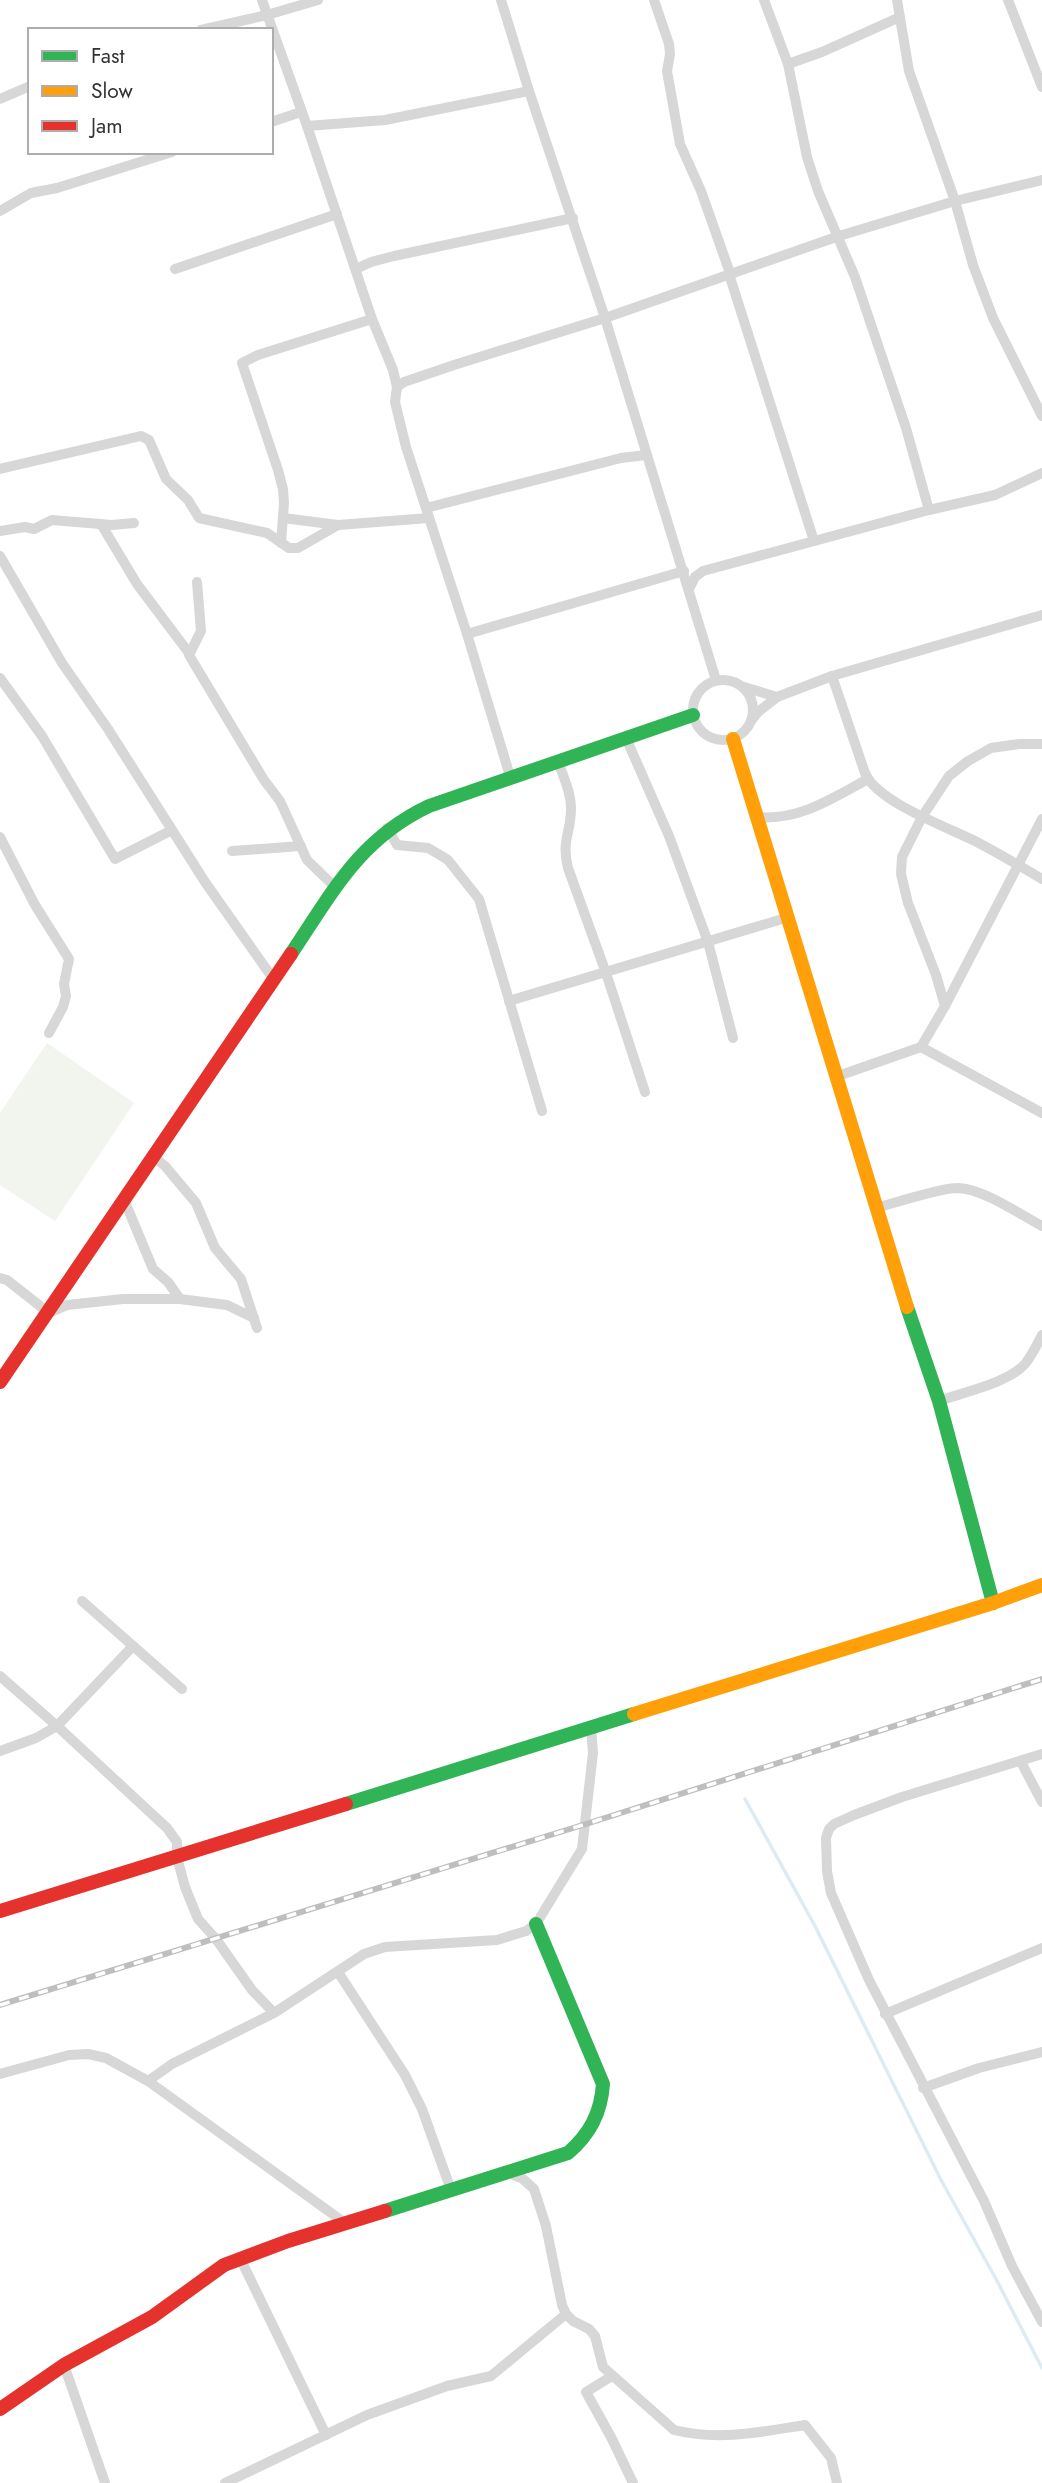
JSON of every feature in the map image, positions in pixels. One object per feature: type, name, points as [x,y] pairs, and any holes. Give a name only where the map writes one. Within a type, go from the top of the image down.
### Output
[{"type":"street","points":[[261,0],[272,28]]},
{"type":"street","points":[[210,28],[317,0]]},
{"type":"street","points":[[501,0],[605,318],[646,455],[690,587],[716,680]]},
{"type":"street","points":[[654,0],[669,44],[667,71],[680,144],[701,191],[730,274],[814,541]]},
{"type":"street","points":[[764,0],[788,64],[807,158],[818,191],[855,277],[906,428],[929,510]]},
{"type":"street","points":[[897,0],[909,71],[955,201],[964,237],[993,318],[1042,416]]},
{"type":"street","points":[[1013,3],[1042,87]]},
{"type":"street","points":[[788,64],[900,17]]},
{"type":"street","points":[[273,32],[372,319],[393,370],[397,387],[395,402],[406,447],[510,776]]},
{"type":"street","points":[[0,100],[28,87]]},
{"type":"street","points":[[307,126],[385,120],[529,91]]},
{"type":"street","points":[[273,121],[301,112]]},
{"type":"street","points":[[0,211],[32,193],[57,188],[166,154]]},
{"type":"street","points":[[397,387],[404,382],[605,318],[839,236],[955,201],[1042,180]]},
{"type":"street","points":[[175,268],[337,214]]},
{"type":"street","points":[[356,269],[394,256],[573,218]]},
{"type":"street","points":[[281,543],[283,489],[242,363],[258,355],[372,319]]},
{"type":"street","points":[[0,469],[141,436],[149,440],[166,479],[187,499],[199,518],[267,533],[289,548],[298,548],[338,525]]},
{"type":"street","points":[[283,518],[338,525],[428,513],[621,458],[646,455]]},
{"type":"street","points":[[690,587],[695,577],[704,571],[929,510],[995,495],[1042,473]]},
{"type":"street","points":[[0,531],[25,527],[34,529],[52,520],[113,525],[134,523]]},
{"type":"street","points":[[101,524],[137,584],[189,653],[264,780],[280,801],[314,868],[336,888]]},
{"type":"street","points":[[0,556],[62,663],[274,980]]},
{"type":"street","points":[[467,634],[684,569],[704,571]]},
{"type":"street","points":[[189,653],[201,631],[197,582]]},
{"type":"street","points":[[777,697],[753,692],[730,680],[716,680],[705,686],[696,696],[693,715],[699,729],[711,738],[733,739],[744,732],[767,704],[777,697],[832,676],[1042,615]]},
{"type":"street","points":[[832,676],[868,779],[885,795],[922,817],[1042,879]]},
{"type":"street","points":[[0,678],[42,736],[116,859],[172,830]]},
{"type":"street","points":[[742,686],[752,703],[751,722]]},
{"type":"street","points":[[0,1382],[125,1202],[336,888],[373,840],[403,817],[429,806],[693,715]]},
{"type":"street","points":[[626,738],[669,836],[708,942],[733,1038]]},
{"type":"street","points":[[733,739],[909,1312],[939,1401],[993,1604]]},
{"type":"street","points":[[945,1006],[908,903],[901,874],[902,857],[922,817],[949,776],[991,748],[1042,744]]},
{"type":"street","points":[[558,761],[571,809],[564,851],[645,1092]]},
{"type":"street","points":[[758,817],[784,818],[797,814],[868,779]]},
{"type":"street","points":[[838,1076],[921,1047],[1042,819]]},
{"type":"street","points":[[387,828],[397,845],[428,848],[448,860],[479,899],[542,1111]]},
{"type":"street","points":[[0,837],[35,905],[69,959],[64,984],[66,996],[49,1033]]},
{"type":"street","points":[[232,851],[257,847],[301,846]]},
{"type":"street","points":[[509,1001],[789,917]]},
{"type":"street","points":[[921,1047],[1042,1113]]},
{"type":"street","points":[[48,1312],[67,1304],[180,1299],[227,1305],[256,1323],[241,1279],[215,1248],[196,1203],[154,1157]]},
{"type":"street","points":[[878,1207],[960,1188],[998,1202],[1042,1226]]},
{"type":"street","points":[[125,1202],[153,1269],[168,1282],[180,1299]]},
{"type":"street","points":[[0,1278],[7,1280],[48,1312]]},
{"type":"street","points":[[939,1401],[1010,1375],[1028,1360],[1042,1335]]},
{"type":"street","points":[[0,1911],[993,1604],[1042,1585]]},
{"type":"street","points":[[82,1601],[182,1689]]},
{"type":"street","points":[[0,1751],[36,1738],[57,1726],[133,1646]]},
{"type":"street","points":[[0,1676],[167,1828],[177,1842],[177,1857],[185,1887],[198,1919],[216,1938],[252,1990],[274,2013]]},
{"type":"street","points":[[148,2081],[172,2064],[274,2013],[364,1954],[385,1947],[496,1940],[526,1931],[536,1924],[582,1849],[593,1753],[591,1727]]},
{"type":"street","points":[[1042,1755],[902,1797],[854,1815],[829,1829],[826,1838],[831,1893],[885,2014],[984,2201],[1042,2322]]},
{"type":"street","points":[[1021,1762],[1042,1802]]},
{"type":"street","points":[[0,2409],[64,2365],[152,2317],[223,2265],[345,2223],[568,2153],[589,2132],[602,2105],[603,2084],[536,1924]]},
{"type":"street","points":[[885,2014],[1042,1948]]},
{"type":"street","points":[[338,1972],[405,2075],[422,2109],[451,2190]]},
{"type":"street","points":[[923,2088],[979,2068],[1042,2052]]},
{"type":"street","points":[[0,2074],[43,2061],[88,2054],[106,2058],[148,2081],[345,2223]]},
{"type":"street","points":[[506,2172],[530,2183],[534,2189],[546,2226],[562,2305],[573,2321],[589,2329],[595,2336],[600,2361],[612,2376],[674,2430],[689,2434],[733,2436],[805,2425],[831,2458],[837,2483]]},
{"type":"street","points":[[240,2258],[326,2435]]},
{"type":"street","points":[[225,2483],[367,2415],[447,2386],[491,2376],[566,2314]]},
{"type":"street","points":[[64,2365],[105,2483]]},
{"type":"street","points":[[612,2376],[586,2392],[633,2483]]},
{"type":"shaded area","points":[[47,1043],[134,1103],[55,1221],[0,1185],[0,1113]]},
{"type":"waterway","points":[[745,1799],[815,1926],[941,2180],[1042,2368]]},
{"type":"railway","points":[[0,2005],[586,1824],[1042,1679]]},
{"type":"traffic: fast","points":[[291,954],[334,889],[365,851],[405,819],[429,806],[693,715]]},
{"type":"traffic: fast","points":[[907,1307],[939,1401],[993,1603]]},
{"type":"traffic: fast","points":[[346,1804],[634,1714]]},
{"type":"traffic: fast","points":[[385,2211],[568,2153],[593,2122],[600,2104],[603,2084],[536,1924]]},
{"type":"traffic: slow","points":[[733,739],[907,1307]]},
{"type":"traffic: slow","points":[[634,1714],[993,1603],[1042,1585]]},
{"type":"traffic: jam","points":[[0,1382],[291,954]]},
{"type":"traffic: jam","points":[[0,1911],[346,1804]]},
{"type":"traffic: jam","points":[[0,2409],[64,2365],[152,2317],[224,2265],[288,2241],[385,2211]]}]
